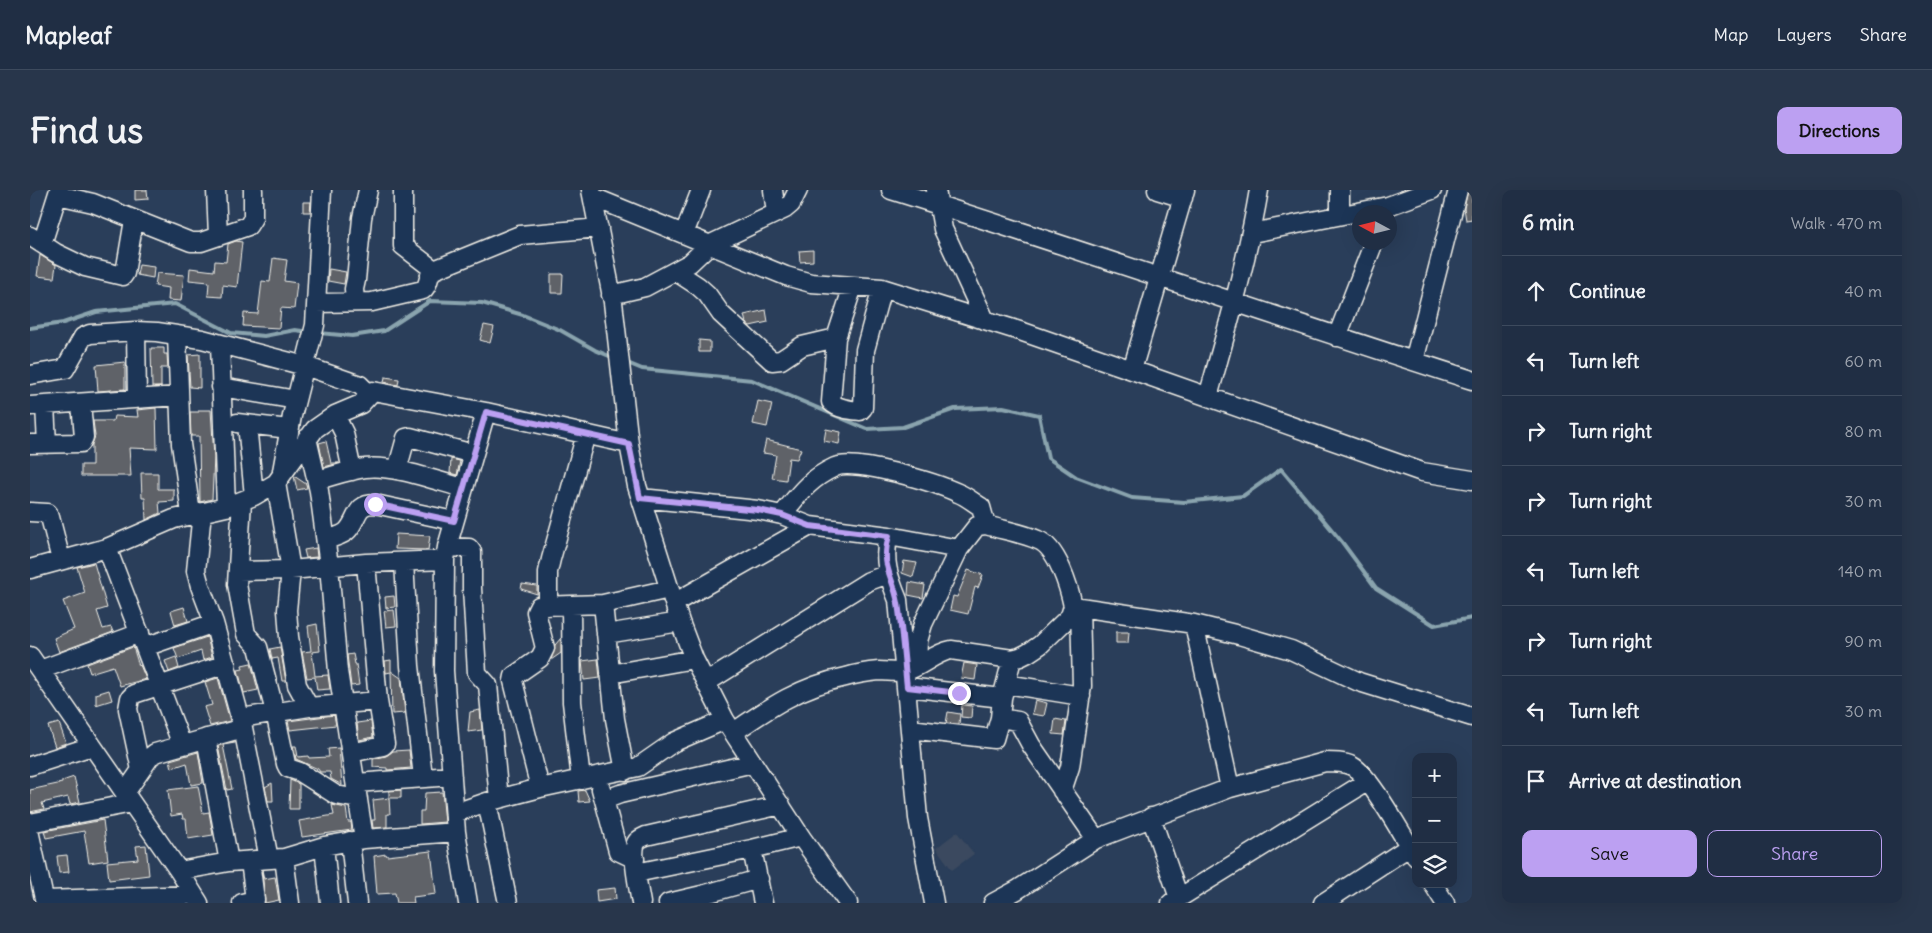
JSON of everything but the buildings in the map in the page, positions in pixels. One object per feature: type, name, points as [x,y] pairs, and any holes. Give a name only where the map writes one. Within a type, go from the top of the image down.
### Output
[{"type":"street","points":[[216,190],[218,236]]},
{"type":"street","points":[[134,220],[123,276],[85,267],[36,240],[59,192],[93,203],[191,242],[201,242],[250,224],[253,218],[252,190]]},
{"type":"street","points":[[309,706],[297,685],[289,637],[287,610],[291,570],[279,478],[313,333],[317,303],[322,190]]},
{"type":"street","points":[[355,302],[354,289],[362,218],[368,190]]},
{"type":"street","points":[[402,190],[403,246],[434,270]]},
{"type":"street","points":[[684,234],[700,190]]},
{"type":"street","points":[[773,190],[776,214]]},
{"type":"street","points":[[612,296],[645,287],[675,272],[690,263],[709,245],[776,214],[791,204],[798,190]]},
{"type":"street","points":[[891,190],[938,197],[1337,337],[1472,380]]},
{"type":"street","points":[[1132,370],[1184,194],[1157,190]]},
{"type":"street","points":[[1208,398],[1236,301],[1252,233],[1259,190]]},
{"type":"street","points":[[1340,190],[1340,215]]},
{"type":"street","points":[[1396,205],[1432,190]]},
{"type":"street","points":[[1414,361],[1458,190]]},
{"type":"street","points":[[592,193],[709,245],[786,276],[811,283],[882,288],[985,320],[1132,370],[1422,472],[1471,474]]},
{"type":"street","points":[[592,193],[612,296],[629,444],[640,498],[680,622],[694,659],[729,726],[801,836],[848,903]]},
{"type":"street","points":[[938,197],[943,229],[985,320]]},
{"type":"street","points":[[1252,233],[1352,213]]},
{"type":"street","points":[[317,303],[372,302],[423,290],[428,285],[430,273],[434,270],[520,235],[599,228]]},
{"type":"street","points":[[1337,337],[1371,250]]},
{"type":"street","points":[[675,272],[707,294],[721,314],[772,361],[781,360],[802,346],[836,338]]},
{"type":"street","points":[[853,286],[836,338],[831,402],[833,405],[860,411],[863,408],[865,350],[882,288]]},
{"type":"street","points":[[136,331],[137,399]]},
{"type":"street","points":[[30,375],[65,369],[83,337],[90,334],[136,331],[157,332],[202,339],[305,366],[360,385],[369,394]]},
{"type":"street","points":[[177,335],[182,460],[196,513],[196,571],[226,664],[276,859],[290,903]]},
{"type":"street","points":[[220,344],[222,422],[241,501]]},
{"type":"street","points":[[221,387],[296,400]]},
{"type":"street","points":[[30,569],[107,548],[174,519],[241,501],[270,488],[315,429],[335,415],[360,404],[373,391],[486,412],[629,444]]},
{"type":"street","points":[[81,403],[83,441],[81,443],[38,444],[38,406],[178,396]]},
{"type":"street","points":[[468,903],[456,832],[444,671],[446,554],[463,488],[486,412]]},
{"type":"street","points":[[335,415],[344,433],[352,471]]},
{"type":"street","points":[[222,422],[289,429]]},
{"type":"street","points":[[247,424],[237,584],[246,634],[258,647],[288,768],[300,772],[336,796],[423,777],[452,776]]},
{"type":"street","points":[[548,606],[548,572],[586,434]]},
{"type":"street","points":[[397,470],[406,438],[410,437],[473,454]]},
{"type":"street","points":[[307,438],[317,480],[326,540],[338,671],[357,791],[357,903]]},
{"type":"street","points":[[782,515],[808,483],[835,467],[844,464],[893,471],[954,491],[981,507],[986,525]]},
{"type":"street","points":[[317,480],[366,468],[397,470],[463,488]]},
{"type":"street","points":[[640,498],[758,510],[782,515],[810,526],[889,536],[959,550]]},
{"type":"street","points":[[326,540],[348,530],[361,508],[367,504],[375,504],[454,521]]},
{"type":"street","points":[[30,512],[47,513],[50,517],[61,560]]},
{"type":"street","points":[[910,675],[920,632],[959,550],[977,526],[986,525],[1039,540],[1047,545],[1054,553],[1076,607],[1082,673],[1081,696],[1070,767],[1062,791]]},
{"type":"street","points":[[540,788],[513,682],[514,676],[518,672],[543,654],[545,648],[536,612],[540,606],[604,604],[671,596],[810,526]]},
{"type":"street","points":[[889,536],[885,558],[888,574],[898,600],[910,675],[910,729],[918,818],[934,903]]},
{"type":"street","points":[[107,548],[182,745]]},
{"type":"street","points":[[238,571],[291,570],[366,563],[404,562],[469,548],[472,552],[477,673],[488,685],[493,800],[508,903]]},
{"type":"street","points":[[404,562],[410,666],[423,777]]},
{"type":"street","points":[[351,752],[384,745],[378,701],[366,563]]},
{"type":"street","points":[[706,682],[869,581],[888,574]]},
{"type":"street","points":[[604,604],[615,719],[625,771]]},
{"type":"street","points":[[571,606],[572,702],[589,778],[604,800],[618,851],[636,866],[752,850],[801,836]]},
{"type":"street","points":[[1076,607],[1194,624],[1291,650],[1359,682],[1472,717]]},
{"type":"street","points":[[910,675],[943,651],[951,650],[1012,659],[1028,654],[1070,616],[1076,607]]},
{"type":"street","points":[[197,899],[35,663],[214,622]]},
{"type":"street","points":[[606,634],[680,622]]},
{"type":"street","points":[[1194,624],[1230,788]]},
{"type":"street","points":[[610,674],[694,659]]},
{"type":"street","points":[[910,729],[991,740],[996,737],[1012,659]]},
{"type":"street","points":[[141,770],[128,709],[128,703],[134,694],[226,664]]},
{"type":"street","points":[[455,813],[493,800],[540,788],[625,771],[647,761],[674,742],[729,726],[802,691],[844,677],[877,671],[1004,691],[1081,696]]},
{"type":"street","points":[[197,899],[46,902],[34,872],[30,833],[129,798],[141,770],[155,753],[206,738],[275,712],[309,706],[378,701]]},
{"type":"street","points":[[1000,718],[1018,722],[1062,791],[1096,839]]},
{"type":"street","points":[[206,738],[229,862]]},
{"type":"street","points":[[30,766],[92,746]]},
{"type":"street","points":[[993,903],[1017,890],[1096,839],[1230,788],[1325,762],[1340,762],[1353,766],[1368,781],[1412,852],[1331,901]]},
{"type":"street","points":[[604,800],[620,794],[753,763]]},
{"type":"street","points":[[1151,817],[1175,901],[1368,781]]},
{"type":"street","points":[[641,903],[635,845],[639,840],[646,836],[781,806]]},
{"type":"street","points":[[179,871],[229,862],[276,859],[324,846],[357,840],[456,832]]},
{"type":"street","points":[[324,846],[330,903]]},
{"type":"street","points":[[752,850],[764,903]]},
{"type":"street","points":[[242,903],[255,900],[250,861]]},
{"type":"street","points":[[678,902],[721,897],[758,879]]},
{"type":"street","points":[[1436,888],[1445,903]]},
{"type":"shaded area","points":[[957,832],[974,854],[952,870],[936,848]]},
{"type":"waterway","points":[[319,333],[352,336],[384,331],[430,301],[482,303],[523,315],[560,330],[595,350],[614,358]]},
{"type":"waterway","points":[[30,328],[63,323],[96,312],[175,304],[231,333],[264,336],[295,330],[309,332]]},
{"type":"waterway","points":[[625,362],[642,369],[752,380],[867,429],[903,427],[955,409],[1003,407],[1039,415],[1048,458],[1076,477],[1132,498],[1184,502],[1243,496],[1281,469],[1342,542],[1376,588],[1434,625],[1472,618]]},
{"type":"route","points":[[375,504],[454,521],[486,412],[629,444],[640,498],[758,510],[782,515],[810,526],[889,536],[885,558],[888,574],[898,600],[907,687],[959,693]]}]
